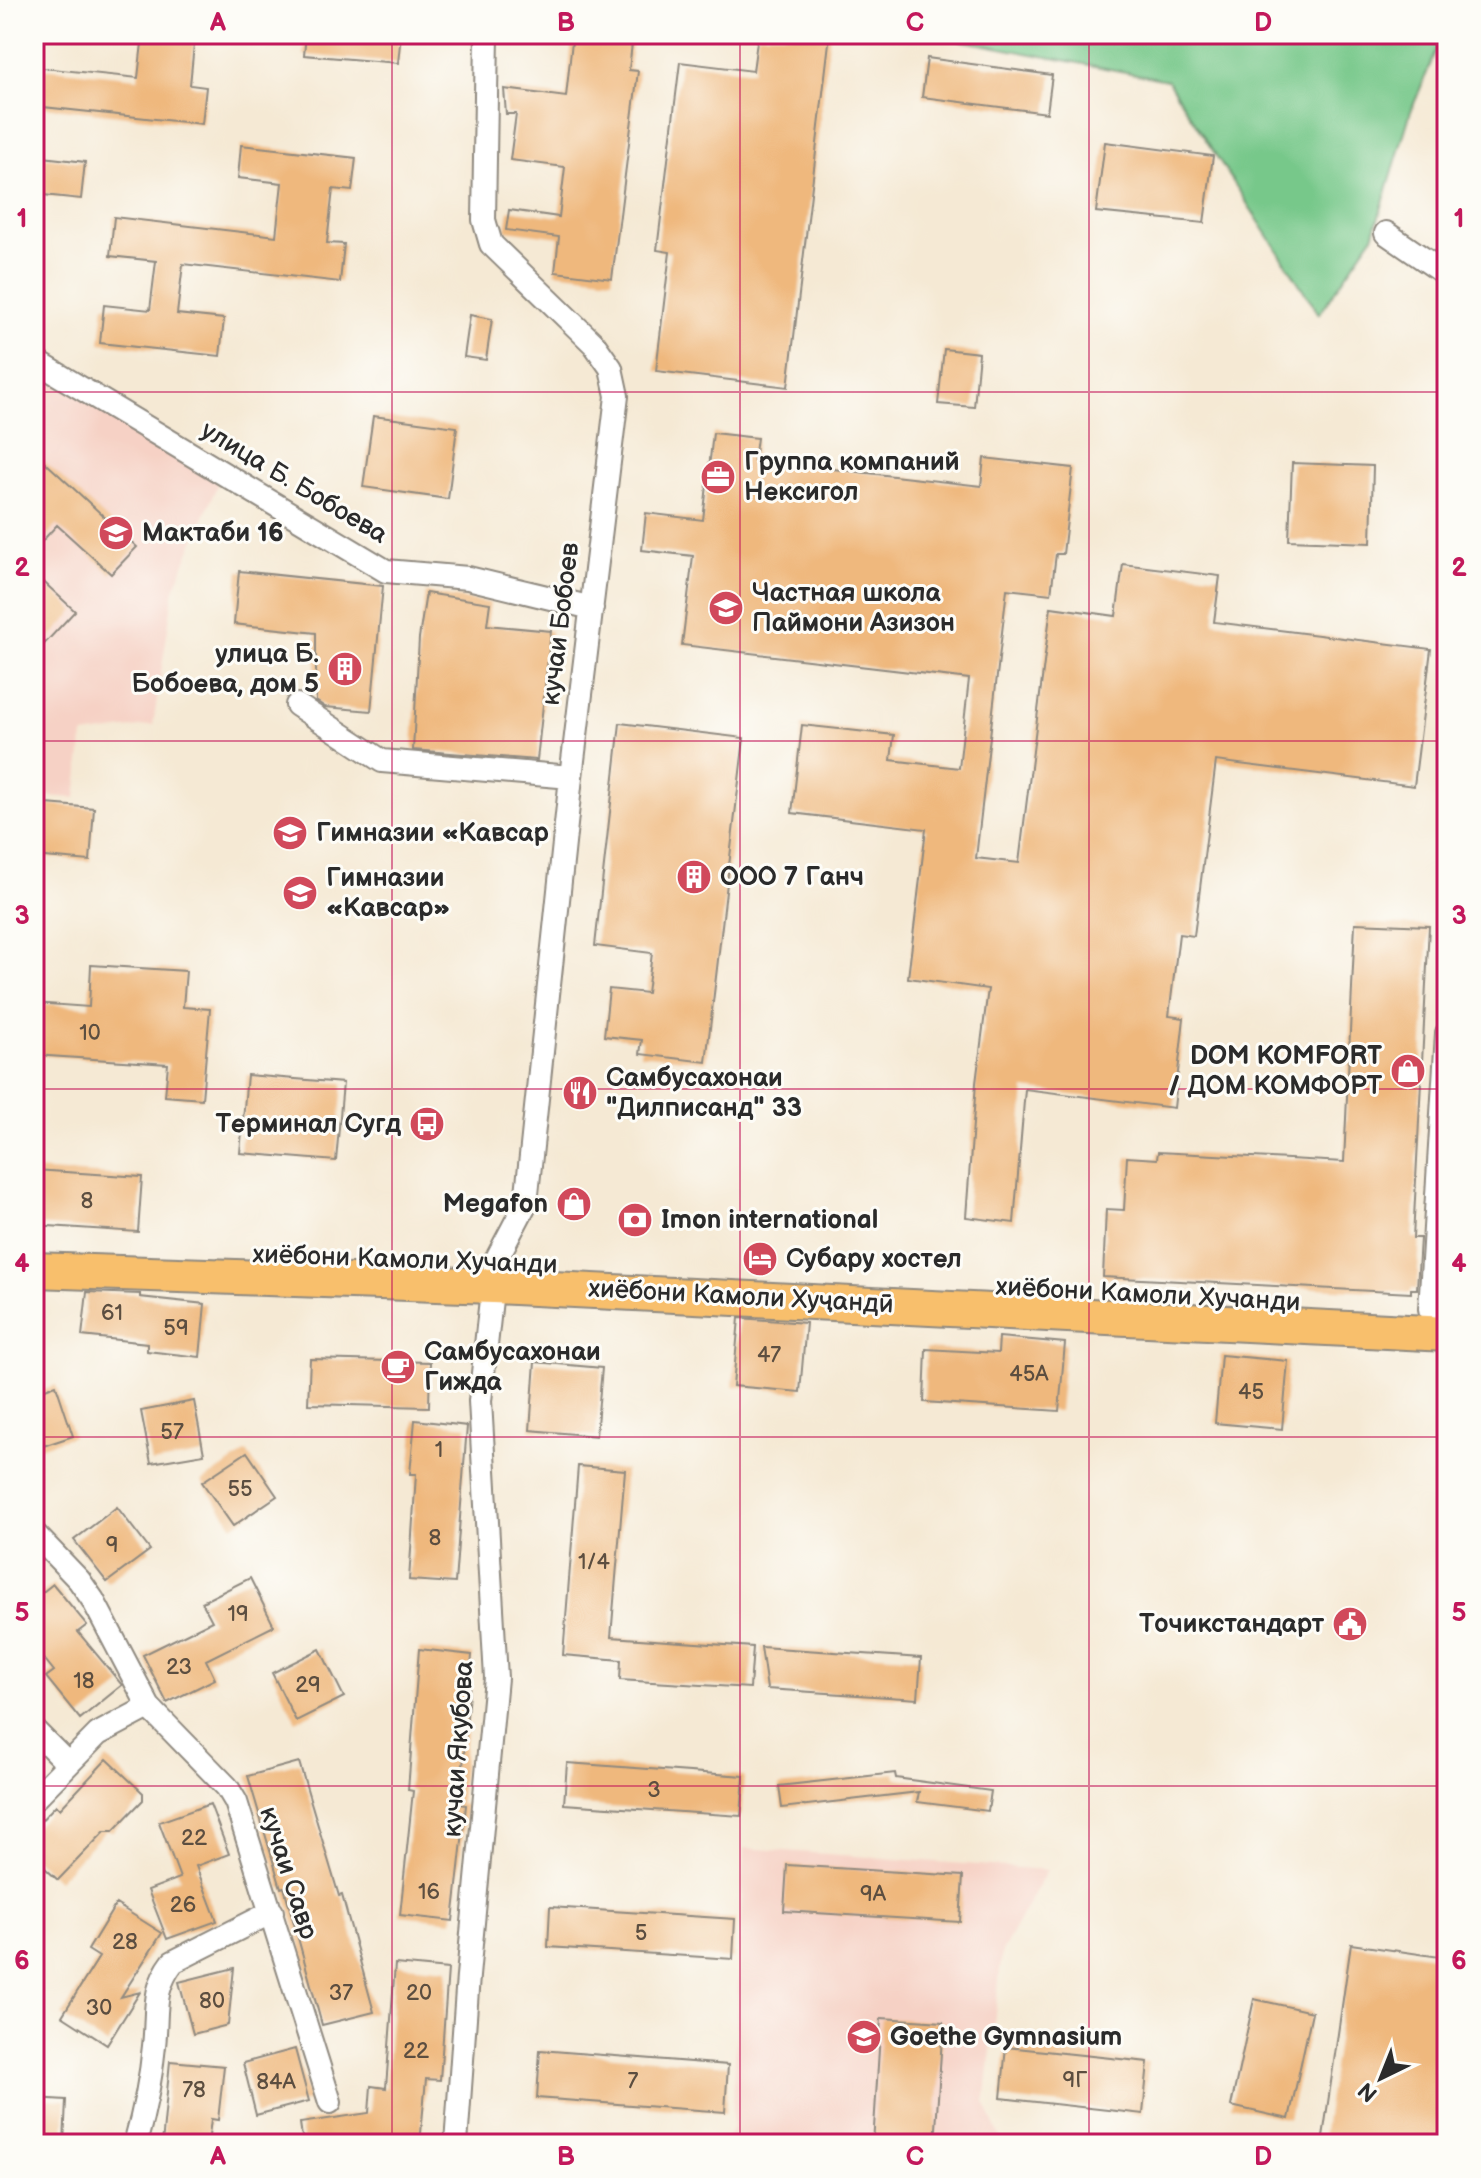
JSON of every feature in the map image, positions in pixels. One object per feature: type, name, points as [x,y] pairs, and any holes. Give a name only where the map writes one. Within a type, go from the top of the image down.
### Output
[{"type":"main road","name":"хиёбони Камоли Хучанди","points":[[34,1248],[494,1274],[1441,1318]]},
{"type":"main road","points":[[34,1270],[494,1274]]},
{"type":"street","name":"кучаи Бобоев","points":[[487,34],[484,220],[491,244],[594,344],[611,368],[617,396],[571,777],[526,1203],[494,1274]]},
{"type":"street","points":[[1386,233],[1447,275]]},
{"type":"street","name":"улица Б. Бобоева","points":[[34,360],[386,571],[468,578],[592,608]]},
{"type":"street","points":[[297,705],[382,761],[571,777]]},
{"type":"street","points":[[1441,1318],[1447,1033]]},
{"type":"street","name":"кучаи Якубова","points":[[456,2144],[468,1976],[496,1678],[480,1401],[494,1274]]},
{"type":"street","name":"кучаи Савр","points":[[34,1533],[79,1580],[93,1600],[149,1707],[227,1787],[236,1802],[330,2102]]},
{"type":"street","points":[[34,1799],[98,1734],[149,1707]]},
{"type":"street","points":[[34,1730],[68,1764]]},
{"type":"street","points":[[135,2144],[155,2044],[157,1993],[162,1976],[173,1962],[272,1912]]},
{"type":"shaded area","name":"Мактаби 16","points":[[34,369],[220,478],[174,589],[153,725],[83,735],[76,798],[34,795]]},
{"type":"shaded area","name":"Goethe Gymnasium","points":[[744,1848],[1047,1870],[1002,1952],[985,2103],[1001,2139],[998,2144],[725,2144],[732,2130]]},
{"type":"green space","points":[[928,34],[1443,34],[1411,111],[1373,236],[1319,314],[1167,80]]},
{"type":"building","points":[[143,34],[195,34],[190,85],[206,87],[202,124],[34,106],[34,67],[138,78]]},
{"type":"building","points":[[306,34],[401,34],[398,63],[304,55]]},
{"type":"building","points":[[593,34],[633,34],[629,70],[638,71],[612,279],[555,272],[559,237],[506,230],[509,210],[559,217],[565,167],[510,160],[516,114],[506,114],[504,89],[566,97],[572,41],[591,44]]},
{"type":"building","points":[[758,34],[830,34],[788,387],[656,371],[670,252],[657,250],[680,62],[753,71]]},
{"type":"building","points":[[927,58],[1052,75],[1047,113],[922,97]]},
{"type":"building","points":[[1105,142],[1213,156],[1204,223],[1096,212]]},
{"type":"building","points":[[241,145],[356,158],[352,191],[333,189],[327,243],[344,244],[340,282],[183,264],[177,314],[224,319],[220,356],[100,343],[104,305],[150,310],[156,261],[110,256],[114,217],[276,236],[282,183],[238,178]]},
{"type":"building","points":[[34,156],[85,162],[81,199],[34,194]]},
{"type":"building","points":[[470,315],[492,319],[486,360],[464,357]]},
{"type":"building","points":[[944,349],[979,353],[974,407],[938,404]]},
{"type":"building","points":[[373,416],[457,427],[448,499],[363,487]]},
{"type":"building","points":[[713,433],[757,438],[754,460],[981,486],[984,458],[1073,468],[1063,554],[1056,554],[1051,594],[1007,589],[976,858],[1019,863],[1051,607],[1116,616],[1123,564],[1220,576],[1214,622],[1431,649],[1414,786],[1216,761],[1194,936],[1179,934],[1169,1016],[1184,1018],[1174,1108],[1025,1089],[1014,1223],[966,1217],[976,1083],[988,989],[908,978],[926,829],[792,813],[802,725],[894,735],[891,760],[959,768],[969,679],[682,645],[693,556],[642,550],[646,513],[703,520]]},
{"type":"building","points":[[34,452],[137,547],[111,574],[57,525],[34,550]]},
{"type":"building","points":[[1292,463],[1373,466],[1371,543],[1289,540]]},
{"type":"building","name":"улица Б. Бобоева, дом 5","points":[[239,571],[383,586],[371,711],[325,707],[316,701],[316,633],[234,624]]},
{"type":"building","points":[[34,573],[75,611],[34,655]]},
{"type":"building","points":[[426,593],[490,603],[487,625],[551,631],[537,760],[413,750],[419,638]]},
{"type":"building","points":[[620,723],[744,738],[706,1062],[640,1054],[642,1040],[604,1036],[609,989],[647,993],[652,953],[595,946]]},
{"type":"building","points":[[34,803],[94,808],[90,861],[34,856]]},
{"type":"building","points":[[1355,923],[1429,926],[1413,1238],[1420,1238],[1417,1289],[1411,1289],[1411,1293],[1103,1277],[1106,1209],[1124,1210],[1127,1157],[1157,1159],[1158,1152],[1344,1162]]},
{"type":"building","points":[[91,965],[186,971],[183,1007],[210,1009],[202,1099],[165,1096],[168,1064],[34,1055],[34,1003],[89,1007]]},
{"type":"building","points":[[247,1075],[343,1083],[336,1161],[240,1153]]},
{"type":"building","points":[[34,1170],[142,1177],[138,1232],[34,1225]]},
{"type":"building","points":[[87,1292],[140,1294],[140,1297],[205,1304],[200,1357],[147,1351],[147,1343],[82,1336]]},
{"type":"building","points":[[739,1318],[806,1323],[800,1392],[733,1386]]},
{"type":"building","points":[[999,1337],[1065,1343],[1059,1411],[924,1402],[926,1349],[998,1353]]},
{"type":"building","points":[[1221,1355],[1288,1361],[1282,1429],[1215,1423]]},
{"type":"building","points":[[310,1359],[430,1362],[429,1407],[308,1404]]},
{"type":"building","points":[[535,1362],[602,1368],[596,1436],[530,1430]]},
{"type":"building","points":[[56,1385],[73,1436],[34,1449],[34,1393]]},
{"type":"building","points":[[194,1401],[204,1454],[151,1463],[141,1411]]},
{"type":"building","points":[[415,1420],[467,1426],[455,1583],[409,1580],[416,1474],[410,1474]]},
{"type":"building","points":[[247,1452],[277,1496],[233,1526],[202,1482]]},
{"type":"building","points":[[578,1466],[625,1470],[611,1637],[753,1647],[750,1688],[620,1680],[621,1660],[563,1655]]},
{"type":"building","points":[[117,1507],[150,1550],[107,1582],[74,1540]]},
{"type":"building","points":[[250,1578],[274,1626],[206,1660],[215,1679],[167,1703],[143,1655],[212,1621],[202,1602]]},
{"type":"building","points":[[53,1584],[87,1625],[78,1632],[122,1685],[80,1719],[46,1677],[54,1671],[34,1646],[34,1599]]},
{"type":"building","points":[[761,1647],[921,1658],[918,1699],[767,1689]]},
{"type":"building","points":[[320,1649],[344,1697],[296,1721],[272,1673]]},
{"type":"building","points":[[419,1649],[472,1655],[460,1804],[466,1805],[453,1921],[400,1915],[413,1791],[408,1790]]},
{"type":"building","points":[[107,1759],[143,1793],[143,1800],[113,1831],[105,1831],[58,1880],[34,1858],[34,1828],[56,1805],[60,1809]]},
{"type":"building","points":[[299,1762],[339,1896],[342,1895],[374,2012],[322,2025],[284,1887],[281,1888],[248,1776]]},
{"type":"building","points":[[567,1763],[744,1776],[741,1816],[564,1804]]},
{"type":"building","points":[[895,1773],[896,1778],[991,1791],[988,1811],[917,1802],[919,1792],[782,1808],[779,1786]]},
{"type":"building","points":[[210,1804],[229,1854],[196,1866],[217,1921],[167,1939],[148,1890],[180,1878],[159,1822]]},
{"type":"building","points":[[787,1865],[963,1876],[960,1922],[784,1911]]},
{"type":"building","points":[[116,1904],[162,1933],[121,1997],[140,1992],[107,2045],[62,2016],[99,1957],[88,1950]]},
{"type":"building","points":[[550,1907],[735,1919],[733,1959],[548,1947]]},
{"type":"building","points":[[1351,1944],[1447,1958],[1447,2144],[1322,2144]]},
{"type":"building","points":[[395,1964],[448,1969],[440,2080],[426,2079],[420,2144],[357,2139],[358,2144],[303,2144],[300,2123],[369,2113],[371,2086],[386,2088]]},
{"type":"building","points":[[234,1968],[228,2025],[193,2034],[179,1982]]},
{"type":"building","points":[[1254,1999],[1312,2012],[1289,2119],[1231,2106]]},
{"type":"building","points":[[881,2018],[943,2022],[935,2144],[873,2144]]},
{"type":"building","points":[[1006,2047],[1148,2062],[1143,2114],[1001,2098]]},
{"type":"building","points":[[295,2049],[309,2101],[256,2115],[243,2063]]},
{"type":"building","points":[[540,2050],[728,2065],[725,2112],[537,2098]]},
{"type":"building","points":[[170,2061],[224,2066],[218,2120],[211,2119],[208,2144],[162,2144]]},
{"type":"building","points":[[34,2098],[66,2100],[64,2144],[34,2144]]},
{"type":"place","name":"Группа компаний Нексигол","points":[[718,477]]},
{"type":"place","name":"Мактаби 16","points":[[116,533]]},
{"type":"place","name":"Частная школа Паймони Азизон","points":[[726,608]]},
{"type":"place","name":"улица Б. Бобоева, дом 5","points":[[345,669]]},
{"type":"place","name":"Гимназии «Кавсар","points":[[290,833]]},
{"type":"place","name":"ООО 7 Ганч","points":[[694,877]]},
{"type":"place","name":"Гимназии «Кавсар»","points":[[300,893]]},
{"type":"place","name":"DOM KOMFORT / ДОМ КОМФОРТ","points":[[1408,1071]]},
{"type":"place","name":"Самбусахонаи \"Дилписанд\" 33","points":[[580,1093]]},
{"type":"place","name":"Терминал Сугд","points":[[427,1124]]},
{"type":"place","name":"Megafon","points":[[574,1204]]},
{"type":"place","name":"Imon international","points":[[635,1220]]},
{"type":"place","name":"Субару хостел","points":[[760,1259]]},
{"type":"place","name":"Самбусахонаи Гижда","points":[[398,1367]]},
{"type":"place","name":"Точикстандарт","points":[[1350,1624]]},
{"type":"place","name":"Goethe Gymnasium","points":[[864,2037]]}]
